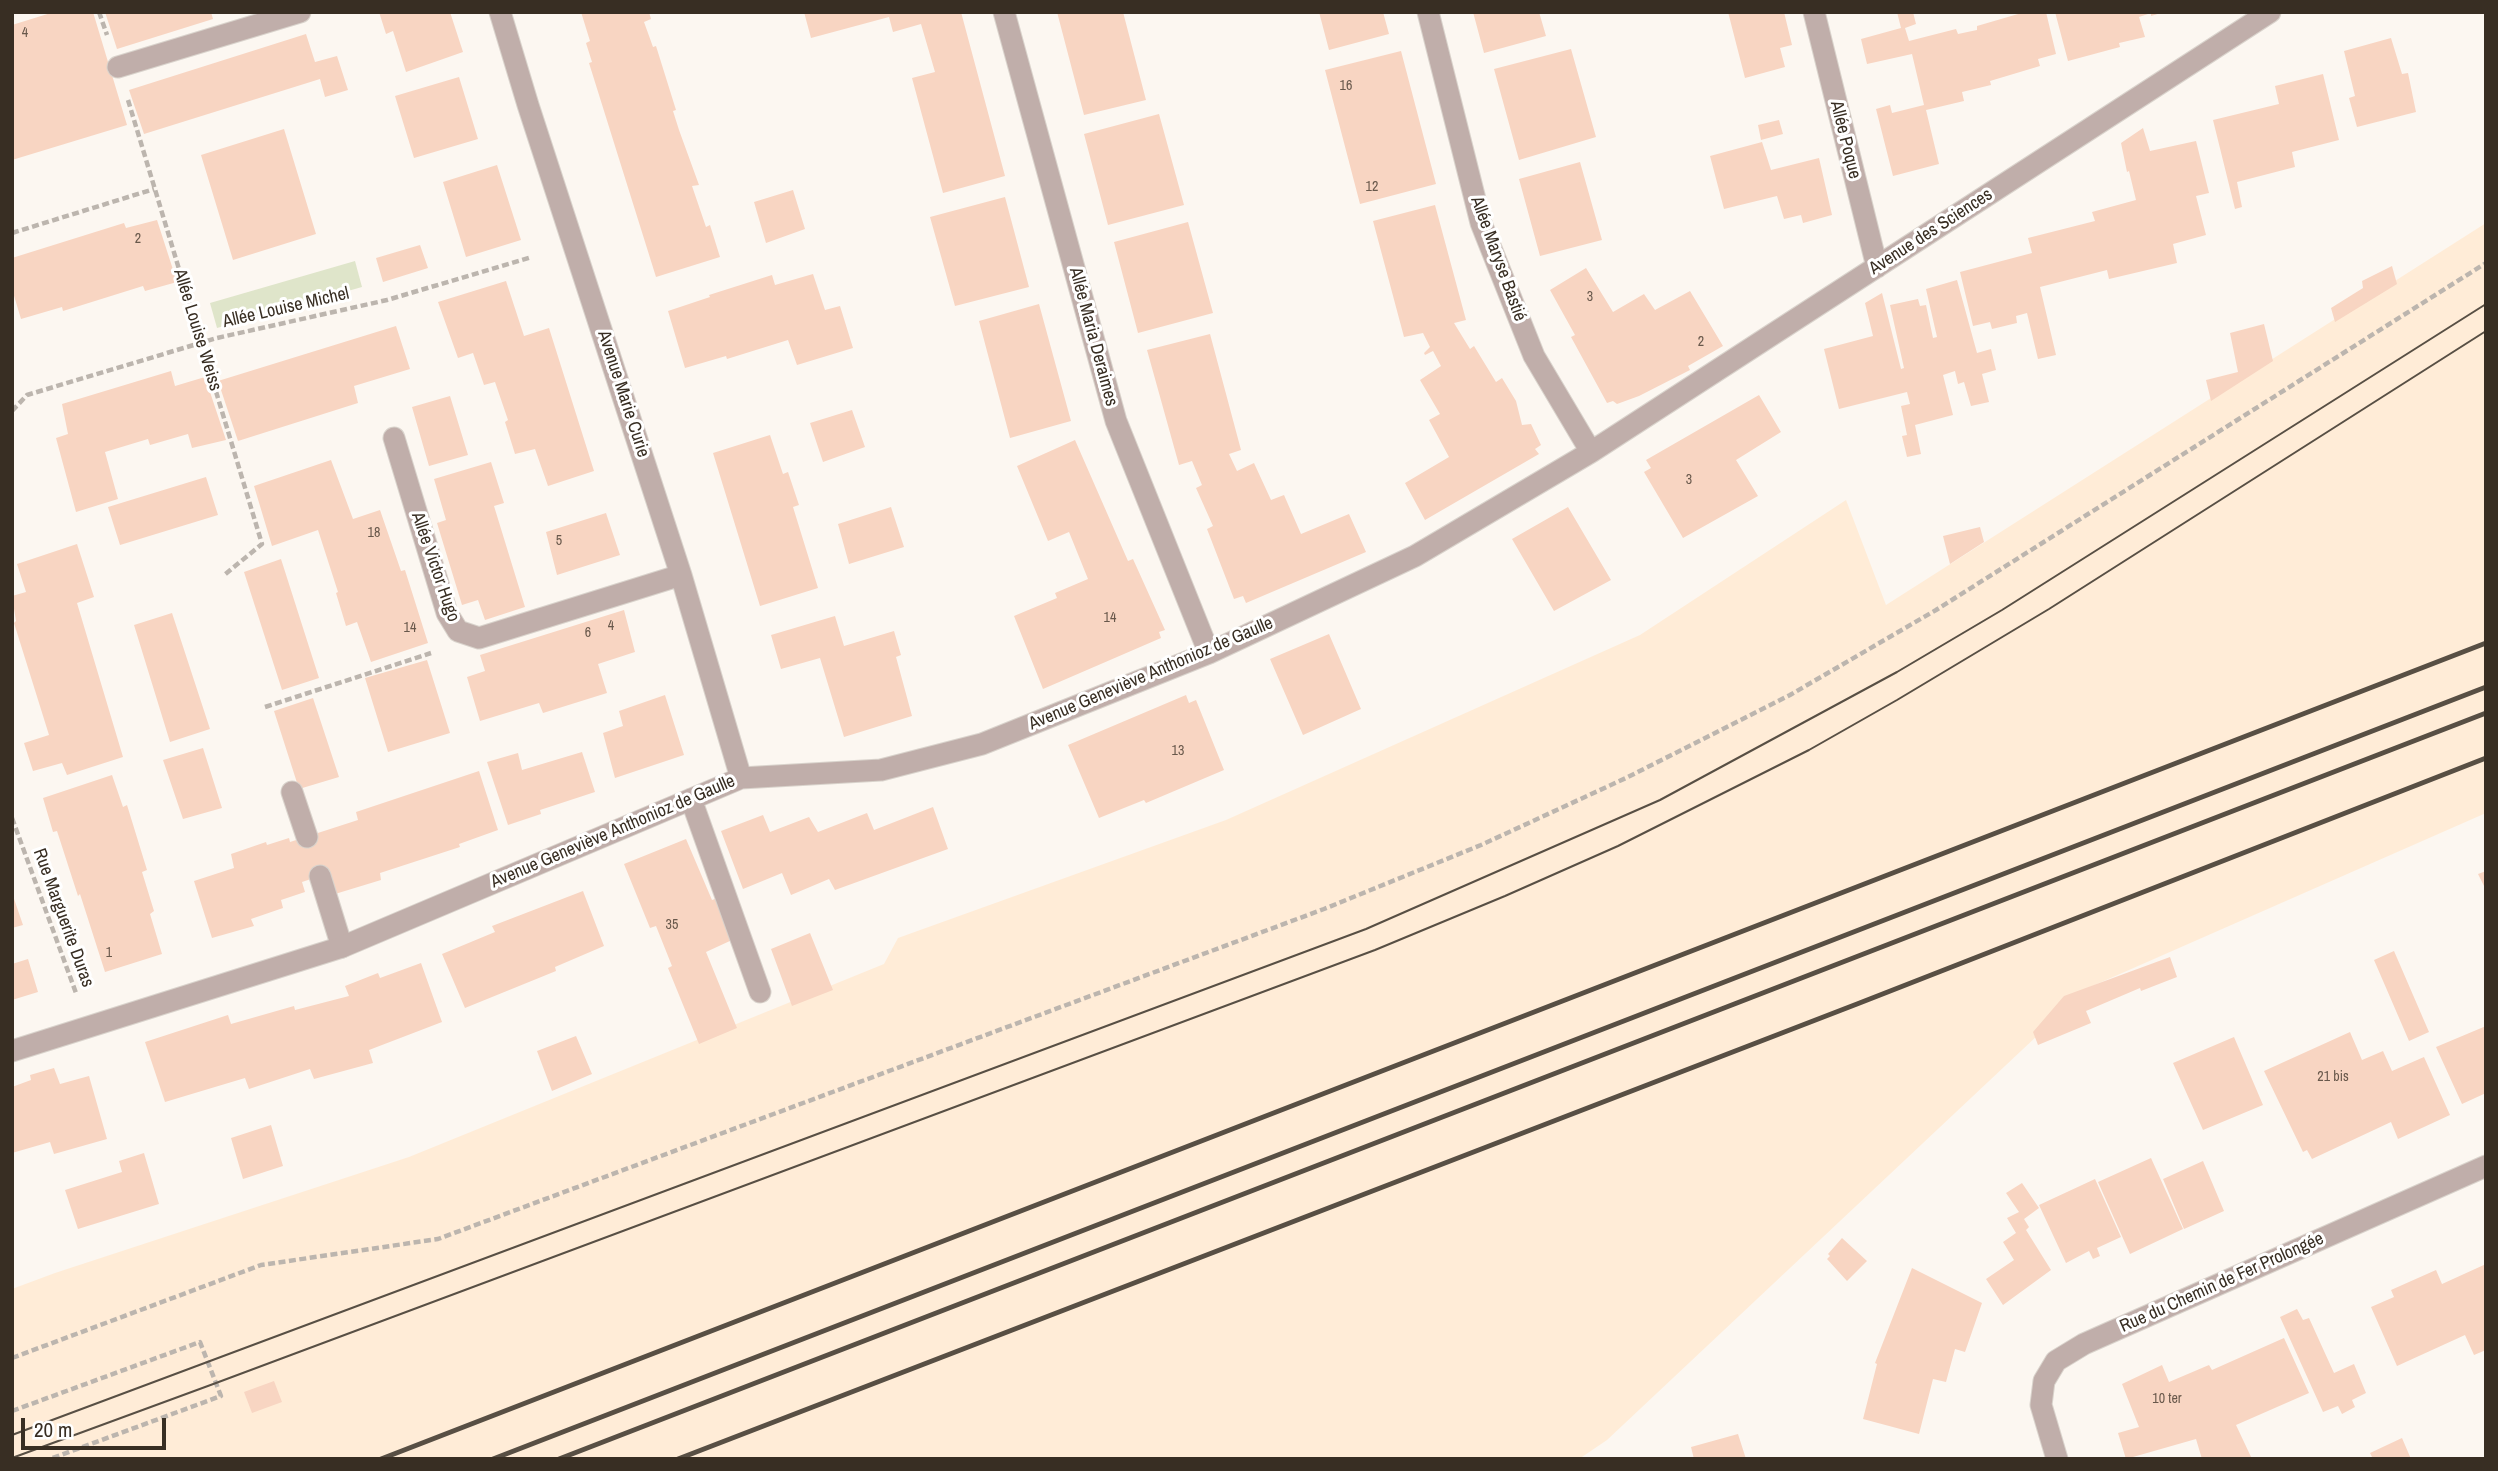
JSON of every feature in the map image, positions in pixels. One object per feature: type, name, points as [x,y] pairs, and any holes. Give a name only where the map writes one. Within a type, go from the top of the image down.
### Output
[{"type":"street","points":[[118,67],[300,12]]},
{"type":"street","name":"Avenue Marie Curie","points":[[500,12],[681,575],[741,778]]},
{"type":"street","name":"Allée Maria Deraimes","points":[[1004,12],[1116,421],[1209,653]]},
{"type":"street","name":"Allée Maryse Bastié","points":[[1428,12],[1481,223],[1534,356],[1591,452]]},
{"type":"street","name":"Allée Poque","points":[[1814,12],[1877,267]]},
{"type":"street","name":"Avenue des Sciences","points":[[1591,452],[2266,13]]},
{"type":"street","name":"Allée Victor Hugo","points":[[394,438],[447,613],[458,631],[479,638],[681,575]]},
{"type":"street","name":"Avenue Geneviève Anthonioz de Gaulle","points":[[12,1051],[342,947],[741,778],[881,770],[982,744],[1209,653],[1415,556],[1591,452]]},
{"type":"street","points":[[292,792],[307,837]]},
{"type":"street","points":[[691,799],[761,992]]},
{"type":"street","points":[[320,876],[342,947]]},
{"type":"street","name":"Rue du Chemin de Fer Prolongée","points":[[2057,1459],[2041,1405],[2044,1381],[2056,1361],[2084,1344],[2486,1166]]},
{"type":"path","name":"Allée Louise Weiss","points":[[118,67],[262,544],[223,576]]},
{"type":"path","points":[[12,233],[155,189]]},
{"type":"path","name":"Allée Louise Michel","points":[[12,411],[27,395],[201,343],[387,300],[532,257]]},
{"type":"path","points":[[12,1358],[261,1265],[438,1239],[1324,909],[1481,845],[1626,778],[1813,682],[1936,610],[2486,263]]},
{"type":"path","points":[[265,708],[437,651],[467,635]]},
{"type":"path","name":"Rue Marguerite Duras","points":[[12,818],[88,1026]]},
{"type":"path","points":[[12,1411],[200,1342],[220,1396],[50,1459]]},
{"type":"shaded area","points":[[2486,223],[2486,813],[2088,988],[1607,1440],[1579,1459],[12,1459],[12,1289],[409,1157],[884,964],[898,938],[1226,820],[1640,635],[1846,500],[1886,605]]},
{"type":"green space","points":[[355,261],[362,287],[217,328],[210,303]]},
{"type":"building","points":[[54,12],[93,12],[127,125],[12,160],[12,25]]},
{"type":"building","points":[[105,12],[211,12],[213,19],[117,49]]},
{"type":"building","points":[[379,12],[450,12],[463,52],[406,72],[393,31],[386,34]]},
{"type":"building","points":[[581,12],[649,12],[651,19],[644,22],[653,47],[656,46],[676,110],[673,111],[699,185],[692,186],[706,227],[710,225],[720,257],[656,277],[589,63],[592,62],[586,43],[590,41]]},
{"type":"building","points":[[804,12],[961,12],[1005,176],[943,193],[912,78],[935,72],[921,24],[893,32],[889,17],[811,38]]},
{"type":"building","points":[[1057,12],[1123,12],[1146,100],[1084,115]]},
{"type":"building","points":[[1319,12],[1383,12],[1389,34],[1329,50]]},
{"type":"building","points":[[1473,12],[1539,12],[1546,36],[1484,53]]},
{"type":"building","points":[[1728,12],[1784,12],[1792,45],[1780,48],[1785,67],[1745,78]]},
{"type":"building","points":[[1897,12],[1913,12],[1916,24],[1905,28],[1909,41],[1956,29],[1958,34],[1977,30],[1977,26],[2025,12],[2046,12],[2056,54],[2038,59],[2040,66],[1990,81],[1991,85],[1962,92],[1964,101],[1926,110],[1939,164],[1893,176],[1876,109],[1890,105],[1892,113],[1924,105],[1912,54],[1867,64],[1861,39],[1901,28]]},
{"type":"building","points":[[2055,12],[2161,13],[2139,17],[2145,37],[2119,43],[2120,47],[2068,61]]},
{"type":"building","points":[[306,34],[315,62],[337,56],[348,90],[325,97],[320,79],[144,134],[129,90]]},
{"type":"building","points":[[2391,38],[2402,74],[2408,73],[2416,112],[2357,127],[2349,98],[2355,96],[2344,51]]},
{"type":"building","points":[[1571,49],[1596,137],[1519,160],[1494,69]]},
{"type":"building","points":[[1401,51],[1436,184],[1360,204],[1325,70]]},
{"type":"building","points":[[2323,74],[2339,140],[2292,152],[2295,167],[2237,182],[2242,207],[2235,209],[2213,120],[2279,104],[2275,86]]},
{"type":"building","points":[[459,77],[478,139],[414,158],[395,96]]},
{"type":"building","points":[[1159,114],[1184,205],[1108,225],[1084,134]]},
{"type":"building","points":[[1779,120],[1783,134],[1761,140],[1758,125]]},
{"type":"building","points":[[2143,128],[2150,151],[2196,141],[2209,193],[2196,196],[2206,235],[2173,244],[2177,263],[2109,279],[2107,270],[2040,287],[2056,355],[2038,359],[2027,313],[2016,316],[2017,323],[1992,329],[1990,322],[1973,326],[1960,272],[2032,253],[2028,238],[2095,221],[2092,212],[2136,200],[2121,143]]},
{"type":"building","points":[[284,129],[316,234],[233,260],[201,155]]},
{"type":"building","points":[[1762,142],[1771,170],[1819,158],[1832,215],[1803,223],[1801,215],[1784,219],[1777,196],[1724,209],[1710,156]]},
{"type":"building","points":[[1580,162],[1602,240],[1540,256],[1519,179]]},
{"type":"building","points":[[497,165],[521,240],[466,257],[443,182]]},
{"type":"building","points":[[793,190],[805,229],[766,243],[754,202]]},
{"type":"building","points":[[1005,197],[1029,287],[955,306],[930,217]]},
{"type":"building","points":[[1435,205],[1466,320],[1454,323],[1470,349],[1474,346],[1496,382],[1502,378],[1516,401],[1522,425],[1531,424],[1541,445],[1535,449],[1539,454],[1425,520],[1405,483],[1449,457],[1429,420],[1440,414],[1420,380],[1441,366],[1433,351],[1425,355],[1430,347],[1423,333],[1404,337],[1373,221]]},
{"type":"building","points":[[157,220],[177,282],[145,291],[143,286],[63,311],[62,307],[21,319],[12,289],[12,258],[124,223],[126,228]]},
{"type":"building","points":[[1188,222],[1213,313],[1138,333],[1114,242]]},
{"type":"building","points":[[420,245],[428,268],[383,282],[376,258]]},
{"type":"building","points":[[2392,266],[2397,284],[2335,322],[2331,308],[2363,288],[2362,281]]},
{"type":"building","points":[[1586,268],[1613,312],[1644,294],[1655,310],[1690,291],[1723,346],[1688,366],[1690,370],[1639,396],[1617,404],[1613,401],[1607,403],[1571,337],[1575,335],[1550,290]]},
{"type":"building","points":[[813,274],[825,310],[840,306],[853,348],[797,365],[788,340],[727,359],[726,356],[685,368],[668,311],[772,275],[775,285]]},
{"type":"building","points":[[1957,280],[1977,353],[1991,349],[1996,370],[1982,374],[1989,402],[1971,406],[1964,382],[1958,384],[1955,371],[1943,375],[1953,415],[1915,425],[1921,454],[1907,457],[1902,436],[1907,435],[1901,406],[1910,404],[1907,392],[1839,409],[1824,349],[1873,336],[1865,303],[1882,293],[1901,369],[1904,368],[1890,305],[1918,299],[1920,306],[1926,305],[1933,338],[1937,337],[1926,289]]},
{"type":"building","points":[[506,281],[524,336],[549,328],[594,471],[548,486],[535,449],[515,454],[505,422],[508,420],[495,382],[484,385],[473,353],[458,358],[438,302]]},
{"type":"building","points":[[1039,304],[1071,421],[1010,438],[979,321]]},
{"type":"building","points":[[2264,324],[2273,361],[2211,401],[2206,380],[2238,372],[2230,333]]},
{"type":"building","points":[[396,326],[410,369],[354,386],[358,403],[238,441],[218,381]]},
{"type":"building","points":[[1210,334],[1241,450],[1229,454],[1237,471],[1254,463],[1271,500],[1284,495],[1301,534],[1349,514],[1366,552],[1246,603],[1243,596],[1234,599],[1207,529],[1213,526],[1196,488],[1202,485],[1192,461],[1179,465],[1147,350]]},
{"type":"building","points":[[171,371],[175,386],[205,377],[226,440],[192,448],[188,434],[150,445],[148,439],[105,452],[118,499],[76,512],[56,438],[68,434],[62,404]]},
{"type":"building","points":[[1759,395],[1781,432],[1736,460],[1758,496],[1683,538],[1644,472],[1651,468],[1646,460]]},
{"type":"building","points":[[450,396],[468,455],[429,466],[412,407]]},
{"type":"building","points":[[852,410],[865,447],[823,462],[810,423]]},
{"type":"building","points":[[770,435],[783,474],[788,472],[799,505],[793,507],[818,588],[760,606],[713,453]]},
{"type":"building","points":[[1075,440],[1128,561],[1133,559],[1165,630],[1159,632],[1161,638],[1043,689],[1014,616],[1057,598],[1055,593],[1088,579],[1069,532],[1048,541],[1017,466]]},
{"type":"building","points":[[331,460],[353,519],[380,510],[401,571],[405,570],[428,643],[371,662],[357,622],[346,626],[318,530],[272,546],[254,486]]},
{"type":"building","points":[[491,462],[504,503],[494,506],[525,607],[485,620],[478,600],[462,605],[437,523],[446,520],[434,479]]},
{"type":"building","points":[[206,477],[218,515],[120,545],[108,507]]},
{"type":"building","points":[[891,507],[904,547],[849,564],[838,524]]},
{"type":"building","points":[[1568,507],[1611,580],[1554,611],[1512,539]]},
{"type":"building","points":[[606,513],[620,555],[557,575],[546,532]]},
{"type":"building","points":[[1980,527],[1984,542],[1950,564],[1943,536]]},
{"type":"building","points":[[77,544],[94,597],[77,603],[123,757],[67,775],[62,763],[33,771],[24,743],[49,735],[14,623],[16,621],[12,596],[26,592],[17,564]]},
{"type":"building","points":[[281,559],[319,678],[282,690],[244,572]]},
{"type":"building","points":[[624,610],[635,652],[598,664],[607,693],[543,713],[539,703],[480,721],[467,677],[485,671],[480,655]]},
{"type":"building","points":[[172,613],[210,729],[170,742],[134,625]]},
{"type":"building","points":[[835,616],[844,646],[894,631],[901,655],[896,657],[912,716],[844,737],[820,658],[781,669],[771,635]]},
{"type":"building","points":[[1329,634],[1361,709],[1303,735],[1270,659]]},
{"type":"building","points":[[427,660],[450,733],[388,752],[365,678]]},
{"type":"building","points":[[665,695],[684,755],[615,778],[603,733],[623,726],[619,711]]},
{"type":"building","points":[[1186,695],[1189,703],[1196,700],[1224,770],[1146,803],[1144,800],[1099,818],[1068,745]]},
{"type":"building","points":[[313,698],[339,777],[299,789],[274,711]]},
{"type":"building","points":[[203,748],[222,808],[183,819],[163,760]]},
{"type":"building","points":[[582,752],[595,792],[540,810],[541,814],[508,825],[487,762],[518,753],[522,770]]},
{"type":"building","points":[[479,771],[498,830],[459,844],[460,847],[380,873],[381,880],[335,894],[329,873],[302,882],[305,892],[281,900],[283,908],[251,919],[254,926],[212,938],[194,881],[234,868],[231,854],[266,842],[267,845],[289,838],[290,842],[358,820],[356,812]]},
{"type":"building","points":[[112,775],[123,807],[127,805],[147,870],[142,872],[154,911],[150,914],[162,954],[105,972],[80,894],[78,896],[57,831],[53,832],[43,798]]},
{"type":"building","points":[[933,807],[948,849],[835,890],[829,879],[791,895],[782,873],[743,889],[721,831],[763,815],[770,832],[809,817],[818,832],[867,813],[874,830]]},
{"type":"building","points":[[686,839],[732,940],[706,952],[737,1028],[699,1044],[668,968],[672,966],[656,926],[650,928],[624,864]]},
{"type":"building","points":[[2486,871],[2486,890],[2478,874]]},
{"type":"building","points":[[583,891],[604,946],[555,967],[556,971],[465,1008],[442,954],[495,932],[492,926]]},
{"type":"building","points":[[12,893],[23,925],[12,928]]},
{"type":"building","points":[[810,933],[833,990],[792,1006],[771,949]]},
{"type":"building","points":[[2394,951],[2429,1032],[2409,1041],[2374,960]]},
{"type":"building","points":[[2170,957],[2177,977],[2141,991],[2140,988],[2086,1011],[2091,1023],[2038,1045],[2033,1032],[2064,996]]},
{"type":"building","points":[[28,959],[38,992],[12,1000],[12,964]]},
{"type":"building","points":[[421,963],[442,1022],[369,1050],[373,1063],[314,1079],[310,1069],[249,1089],[245,1078],[165,1102],[145,1042],[228,1015],[231,1024],[294,1006],[295,1010],[349,996],[345,986],[378,973],[380,978]]},
{"type":"building","points":[[2486,1026],[2486,1093],[2462,1104],[2436,1047]]},
{"type":"building","points":[[2350,1032],[2362,1060],[2383,1051],[2392,1071],[2424,1057],[2450,1115],[2398,1139],[2391,1122],[2312,1159],[2307,1150],[2303,1152],[2264,1071]]},
{"type":"building","points":[[576,1036],[592,1074],[552,1091],[537,1051]]},
{"type":"building","points":[[2234,1037],[2263,1105],[2203,1130],[2173,1063]]},
{"type":"building","points":[[54,1068],[60,1084],[89,1076],[107,1139],[54,1154],[50,1142],[12,1153],[12,1087],[31,1080],[30,1075]]},
{"type":"building","points":[[271,1125],[283,1166],[243,1179],[231,1138]]},
{"type":"building","points":[[144,1153],[159,1204],[78,1229],[65,1190],[122,1172],[119,1161]]},
{"type":"building","points":[[2151,1158],[2183,1229],[2130,1254],[2098,1182]]},
{"type":"building","points":[[2203,1161],[2224,1211],[2184,1229],[2163,1179]]},
{"type":"building","points":[[2095,1179],[2121,1237],[2097,1248],[2100,1256],[2093,1259],[2089,1251],[2066,1263],[2039,1205]]},
{"type":"building","points":[[2022,1183],[2039,1208],[2024,1219],[2029,1227],[2026,1230],[2051,1270],[2003,1305],[1986,1279],[2014,1260],[2003,1242],[2016,1233],[2007,1218],[2019,1212],[2006,1193]]},
{"type":"building","points":[[1842,1238],[1867,1261],[1847,1281],[1827,1259]]},
{"type":"building","points":[[2486,1264],[2486,1350],[2474,1355],[2465,1335],[2397,1366],[2371,1307],[2394,1297],[2391,1290],[2436,1270],[2442,1284]]},
{"type":"building","points":[[1912,1268],[1982,1303],[1965,1352],[1955,1349],[1946,1382],[1933,1379],[1919,1434],[1863,1419],[1877,1364],[1875,1363]]},
{"type":"building","points":[[2297,1309],[2303,1320],[2309,1318],[2334,1373],[2354,1364],[2366,1393],[2352,1400],[2355,1407],[2342,1414],[2338,1406],[2323,1412],[2280,1317]]},
{"type":"building","points":[[2284,1338],[2309,1393],[2236,1425],[2252,1459],[2202,1459],[2196,1439],[2126,1459],[2118,1433],[2139,1427],[2122,1384],[2162,1365],[2169,1382],[2209,1365],[2212,1370]]},
{"type":"building","points":[[274,1381],[282,1402],[252,1413],[244,1392]]},
{"type":"building","points":[[1738,1434],[1746,1459],[1694,1459],[1691,1447]]},
{"type":"building","points":[[2402,1438],[2411,1459],[2373,1459],[2370,1453]]},
{"type":"tram line","points":[[12,1435],[1366,929],[1660,800],[1897,672],[2002,610],[2486,304]]},
{"type":"tram line","points":[[12,1458],[1375,950],[1618,846],[1809,750],[1897,700],[2049,609],[2486,331]]},
{"type":"railway","points":[[381,1459],[2486,643]]},
{"type":"railway","points":[[493,1459],[2486,687]]},
{"type":"railway","points":[[559,1459],[2486,713]]},
{"type":"railway","points":[[678,1459],[2486,758]]}]
